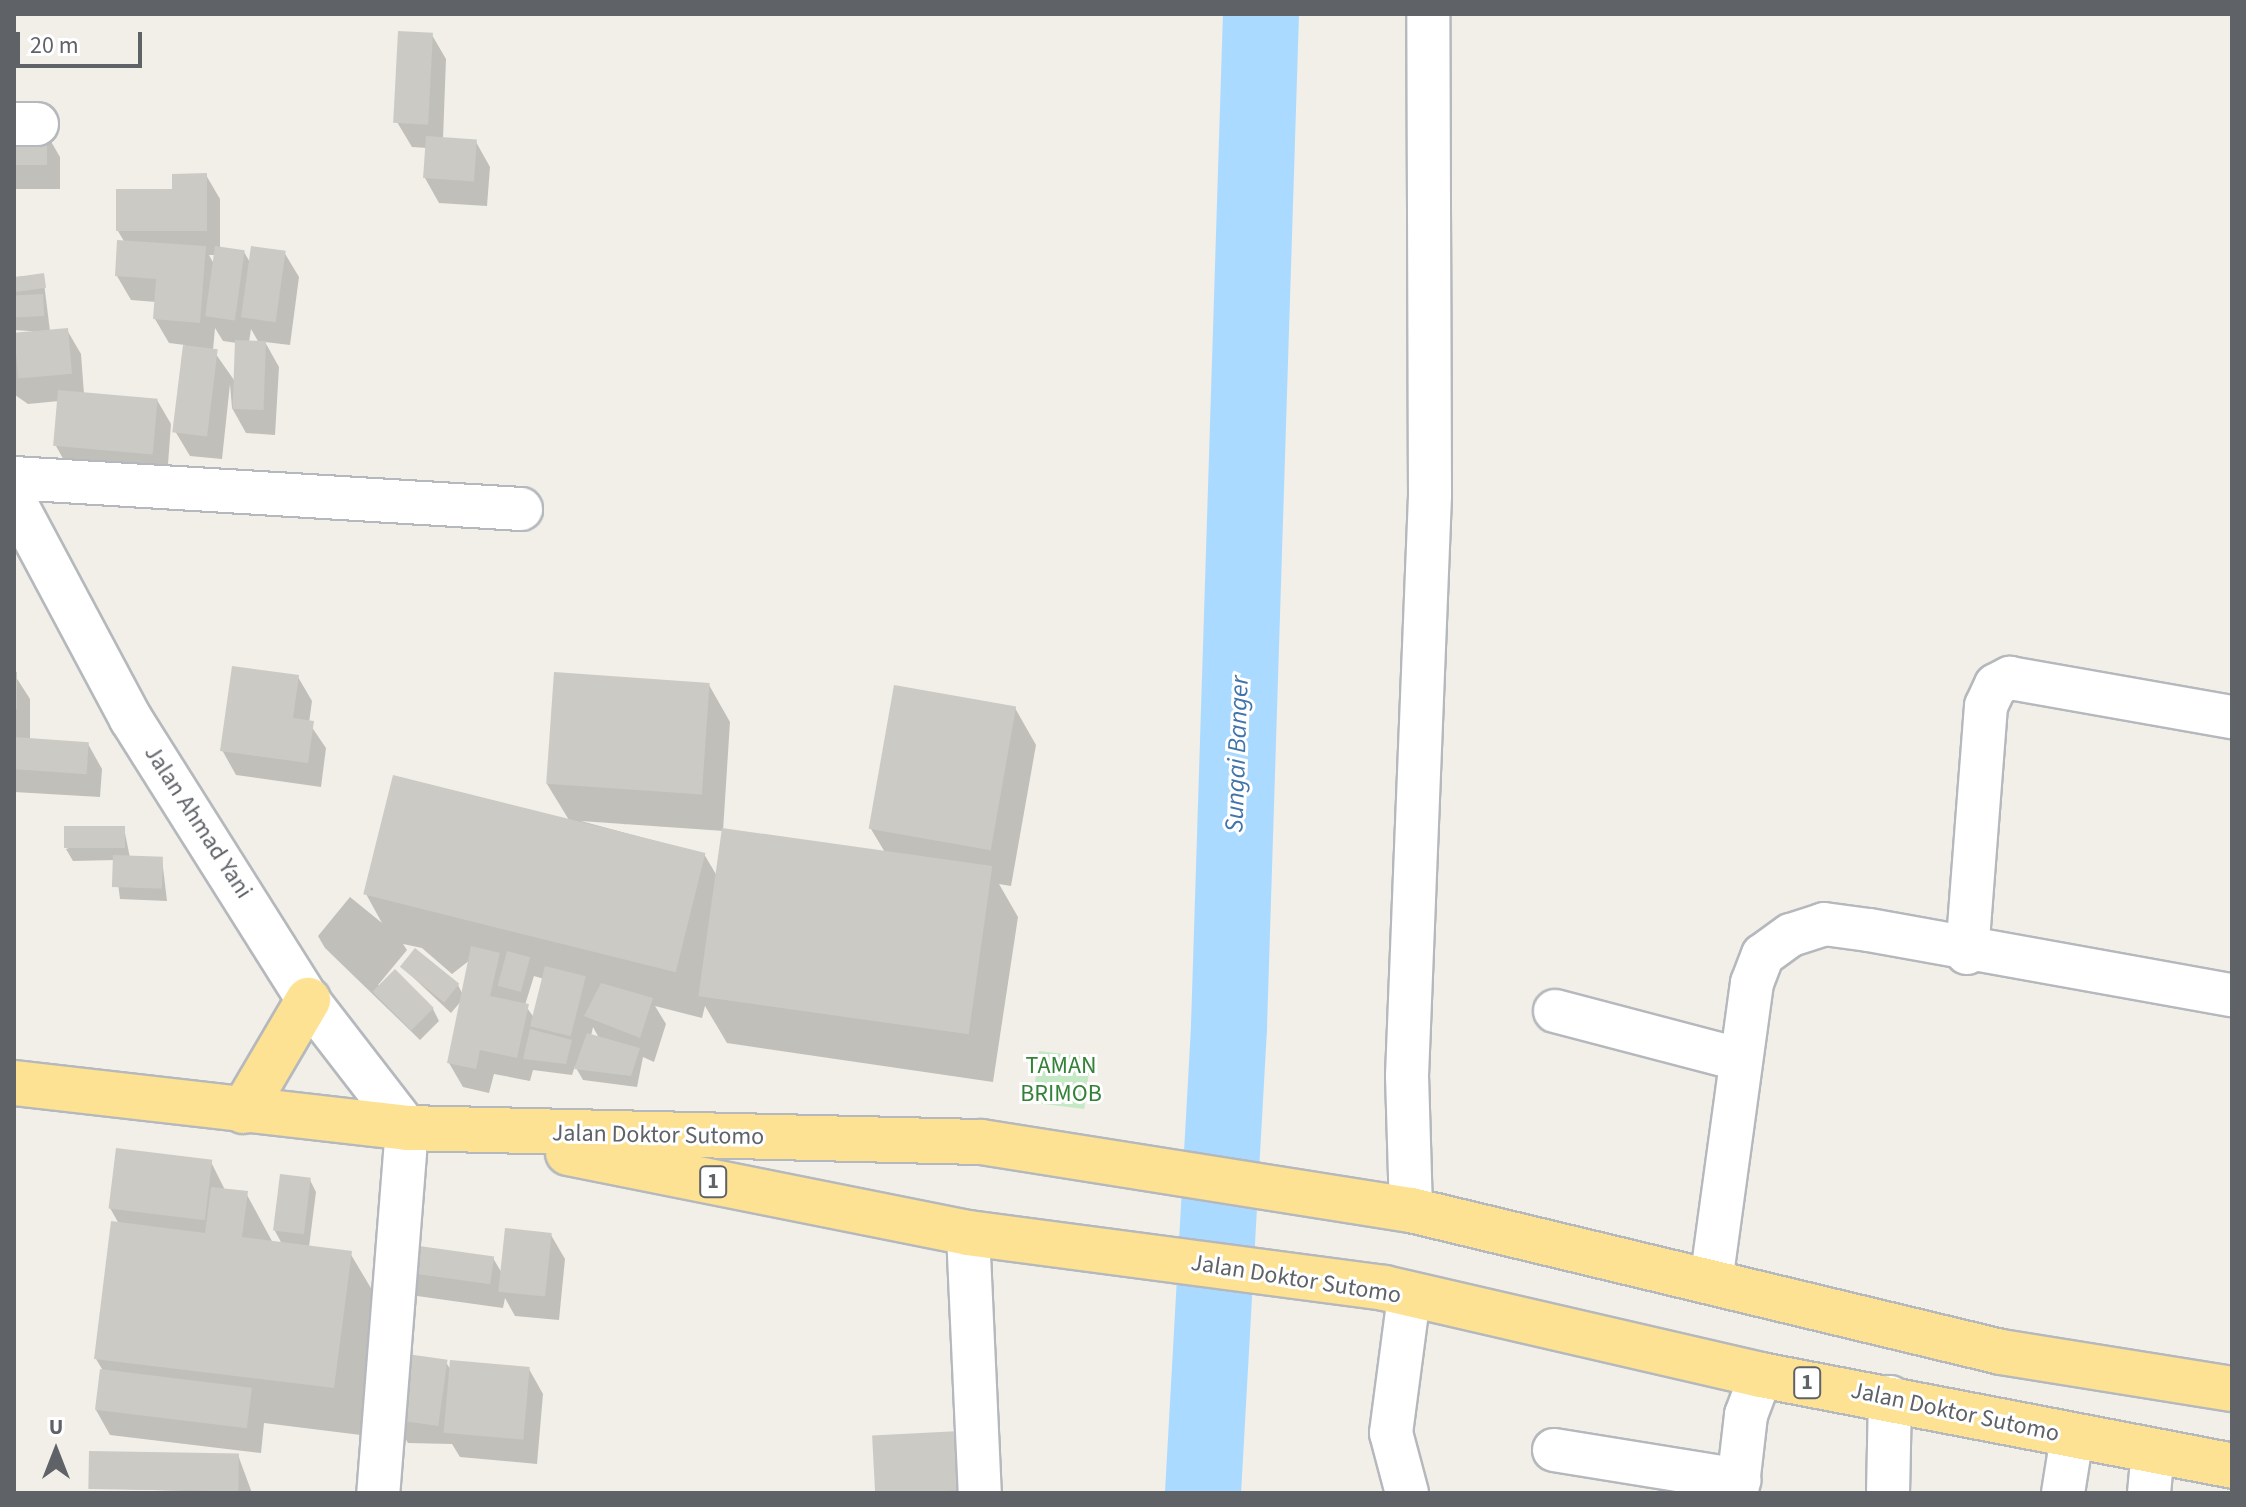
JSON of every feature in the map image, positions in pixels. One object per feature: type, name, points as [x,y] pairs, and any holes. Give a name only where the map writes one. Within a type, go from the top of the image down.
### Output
[{"type":"highway","points":[[243,1111],[308,1000]]},
{"type":"highway","name":"Jalan Doktor Sutomo","points":[[14,1083],[407,1128],[981,1142],[1403,1210],[2001,1352],[2232,1389]]},
{"type":"highway","name":"Jalan Doktor Sutomo","points":[[452,1130],[971,1234],[1396,1292],[1761,1375],[1890,1397],[2072,1437],[2151,1472],[2232,1466]]},
{"type":"street","points":[[1403,1210],[1430,495],[1428,14]]},
{"type":"street","points":[[14,478],[521,509]]},
{"type":"street","name":"Jalan Ahmad Yani","points":[[14,500],[131,719],[308,1000],[407,1128]]},
{"type":"street","points":[[1967,953],[1986,706],[1996,685],[2010,678],[2232,717]]},
{"type":"street","points":[[1711,1282],[1738,1059],[1763,955],[1791,935],[1824,924],[1967,953],[2232,995]]},
{"type":"street","points":[[1555,1011],[1738,1059]]},
{"type":"street","points":[[378,1493],[407,1128]]},
{"type":"street","points":[[971,1234],[980,1493]]},
{"type":"street","points":[[1396,1292],[1391,1433],[1407,1493]]},
{"type":"street","points":[[1554,1450],[1739,1486],[1746,1415],[1761,1375]]},
{"type":"street","points":[[1888,1493],[1890,1397]]},
{"type":"street","points":[[2063,1493],[2072,1437]]},
{"type":"green space","name":"TAMAN BRIMOB","points":[[1039,1051],[1091,1057],[1084,1109],[1033,1103]]},
{"type":"building","points":[[398,31],[433,33],[428,125],[393,123]]},
{"type":"building","points":[[14,130],[47,130],[47,165],[14,165]]},
{"type":"building","points":[[426,136],[477,140],[474,181],[423,178]]},
{"type":"building","points":[[207,173],[207,231],[116,231],[116,189],[172,189],[172,174]]},
{"type":"building","points":[[117,240],[206,246],[200,323],[153,319],[156,279],[115,276]]},
{"type":"building","points":[[215,246],[245,250],[235,320],[205,316]]},
{"type":"building","points":[[251,246],[286,251],[276,322],[241,317]]},
{"type":"building","points":[[44,273],[46,288],[16,292],[14,277]]},
{"type":"building","points":[[43,294],[44,316],[15,317],[14,296]]},
{"type":"building","points":[[68,328],[72,374],[18,379],[14,333]]},
{"type":"building","points":[[235,340],[266,341],[264,410],[233,409]]},
{"type":"building","points":[[183,345],[218,349],[207,437],[172,432]]},
{"type":"building","points":[[58,390],[158,399],[153,455],[53,446]]},
{"type":"building","points":[[232,666],[299,675],[293,718],[314,721],[308,763],[220,751]]},
{"type":"building","points":[[14,672],[17,672],[17,709],[14,709]]},
{"type":"building","points":[[554,672],[710,683],[702,795],[546,784]]},
{"type":"building","points":[[894,685],[1016,707],[991,850],[869,829]]},
{"type":"building","points":[[14,737],[89,742],[87,774],[14,769]]},
{"type":"building","points":[[393,775],[705,853],[676,972],[363,894]]},
{"type":"building","points":[[64,826],[125,826],[125,848],[64,848]]},
{"type":"building","points":[[722,828],[992,866],[969,1034],[698,996]]},
{"type":"building","points":[[113,855],[163,857],[162,889],[112,887]]},
{"type":"building","points":[[471,946],[500,953],[490,996],[529,1004],[517,1058],[480,1050],[476,1069],[447,1063]]},
{"type":"building","points":[[415,948],[459,984],[444,1003],[400,967]]},
{"type":"building","points":[[507,951],[530,957],[521,992],[498,986]]},
{"type":"building","points":[[545,966],[586,976],[571,1036],[530,1026]]},
{"type":"building","points":[[395,969],[434,1008],[411,1031],[372,992]]},
{"type":"building","points":[[601,983],[653,998],[640,1038],[584,1016]]},
{"type":"building","points":[[530,1029],[572,1040],[566,1064],[523,1059]]},
{"type":"building","points":[[587,1033],[640,1048],[631,1076],[574,1069]]},
{"type":"building","points":[[116,1148],[212,1160],[205,1220],[109,1209]]},
{"type":"building","points":[[280,1174],[311,1178],[304,1234],[273,1231]]},
{"type":"building","points":[[211,1187],[248,1191],[242,1237],[352,1251],[334,1388],[94,1359],[111,1221],[205,1233]]},
{"type":"building","points":[[505,1228],[552,1233],[545,1297],[498,1292]]},
{"type":"building","points":[[405,1244],[494,1257],[490,1284],[401,1272]]},
{"type":"building","points":[[400,1353],[448,1360],[438,1426],[391,1419]]},
{"type":"building","points":[[450,1360],[530,1367],[523,1440],[444,1433]]},
{"type":"building","points":[[100,1369],[252,1388],[247,1428],[95,1410]]},
{"type":"building","points":[[960,1431],[963,1490],[875,1493],[872,1436]]},
{"type":"building","points":[[89,1451],[239,1454],[238,1492],[88,1489]]},
{"type":"waterway","name":"Sungai Banger","points":[[1203,1493],[1229,1026],[1261,14]]}]
